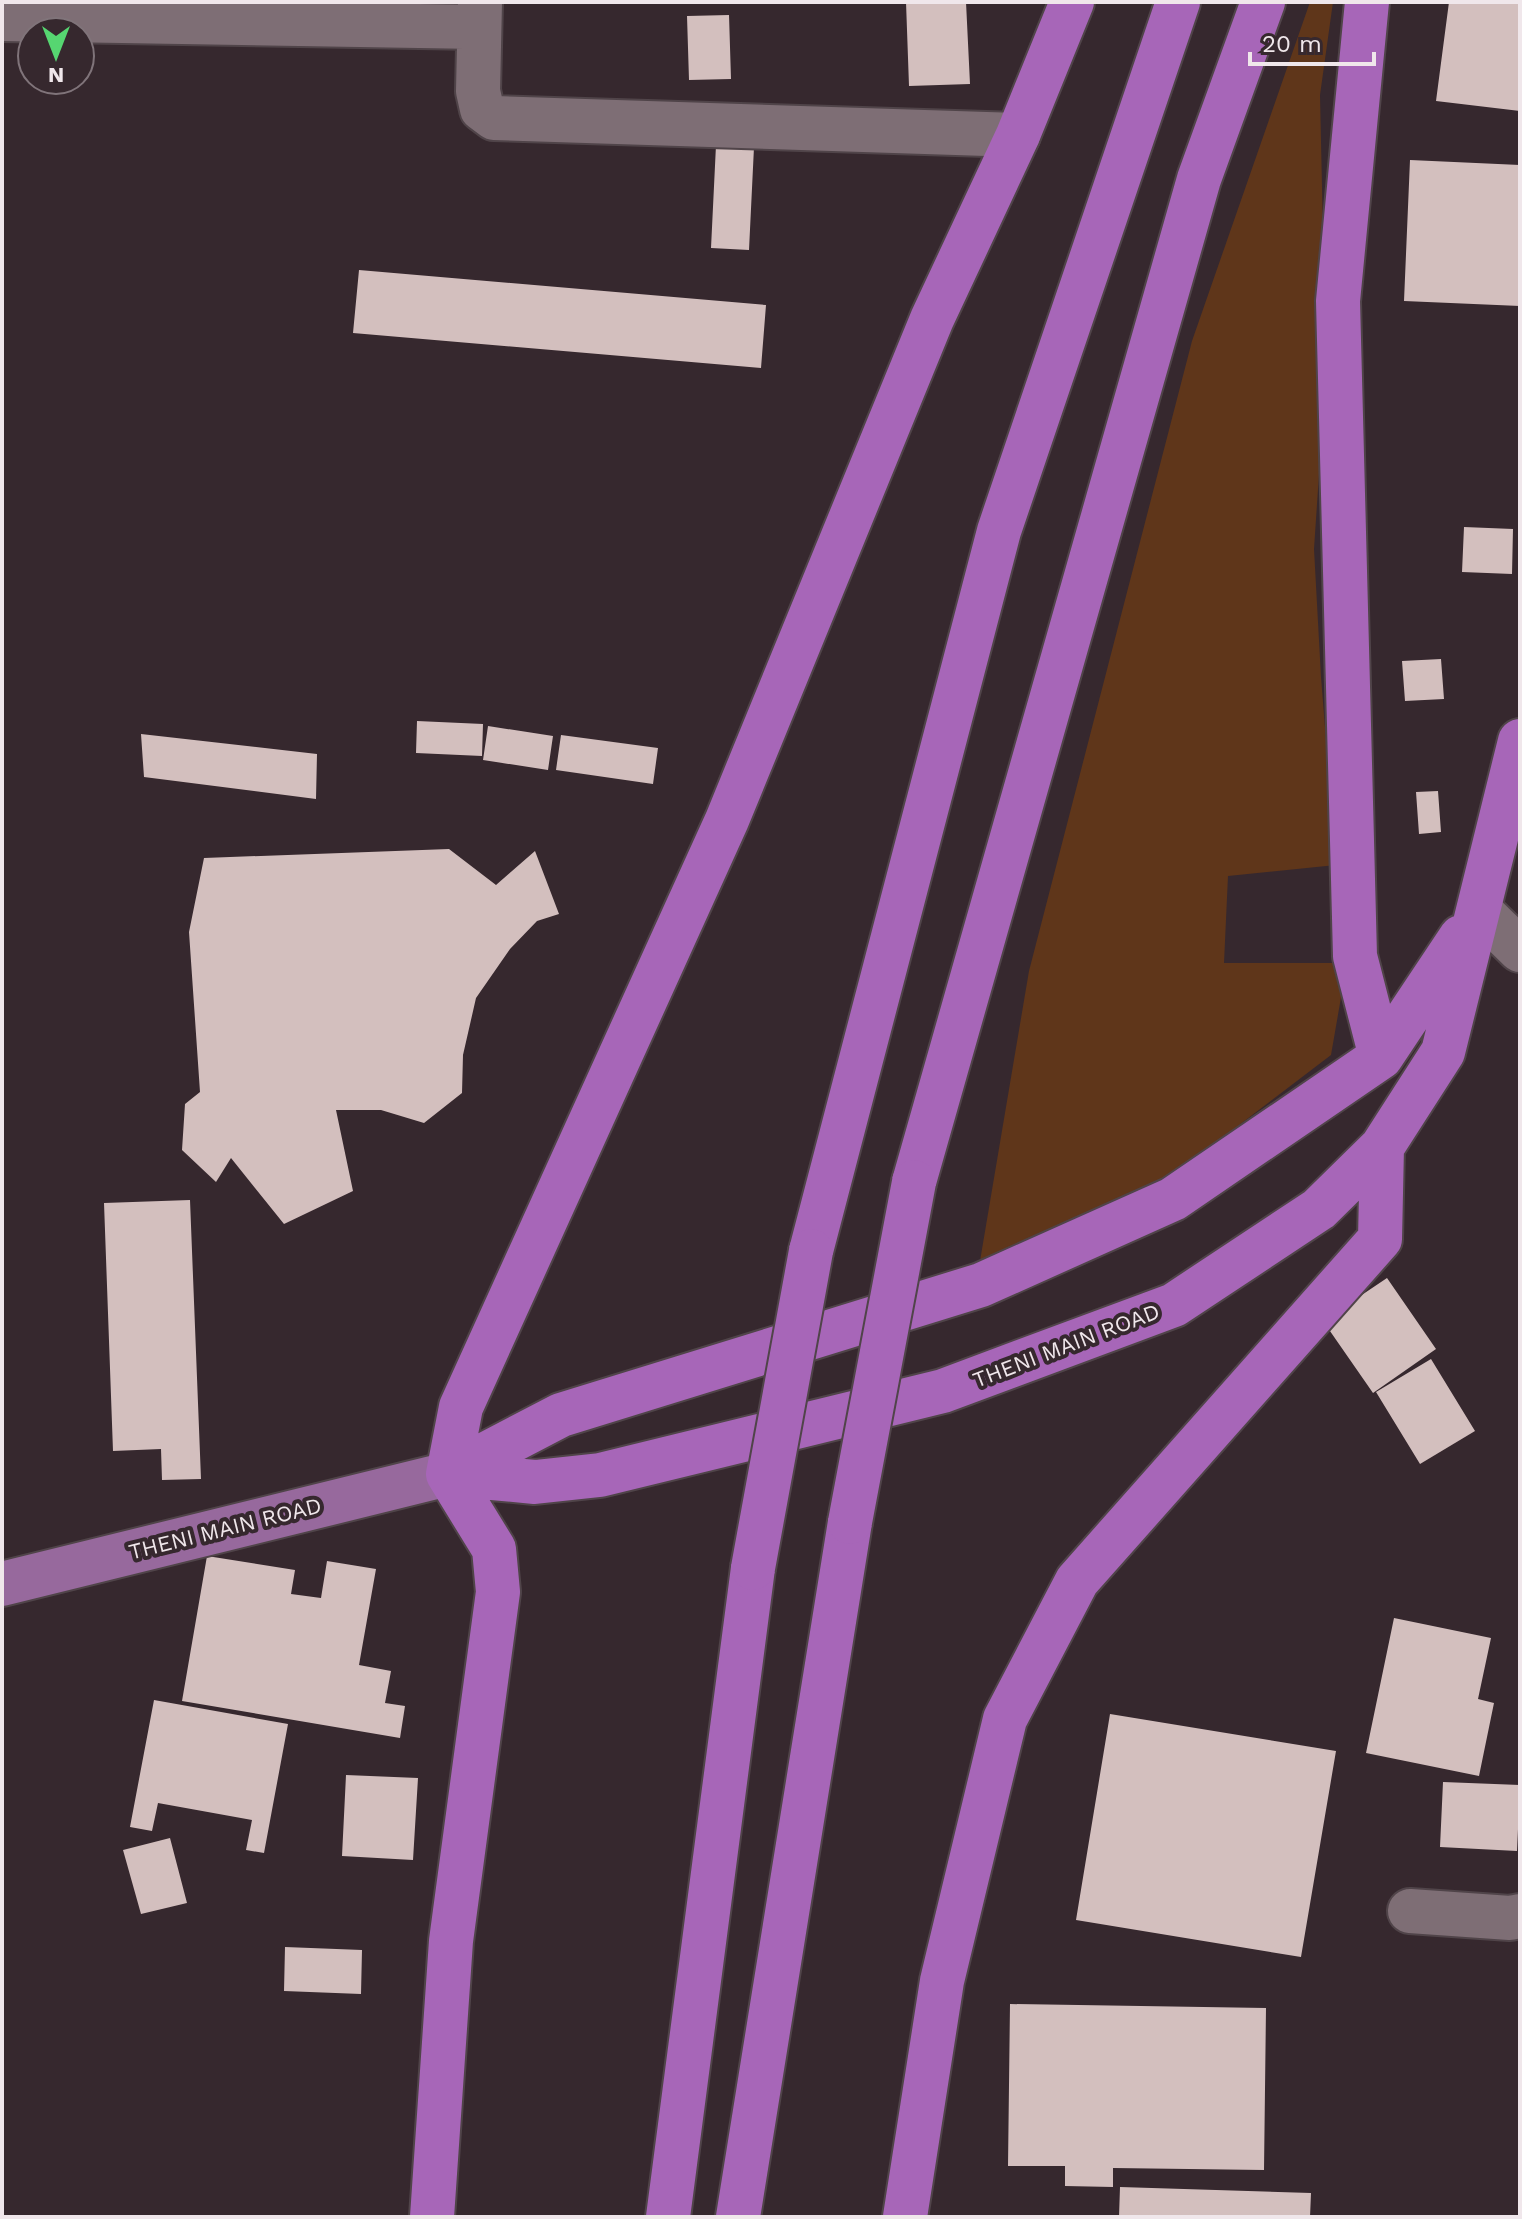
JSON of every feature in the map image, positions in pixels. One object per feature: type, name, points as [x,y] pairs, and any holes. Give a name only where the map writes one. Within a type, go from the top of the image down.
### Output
[{"type":"highway","points":[[432,2217],[451,1941],[498,1592],[494,1549],[448,1474],[461,1407],[727,820],[932,319],[1018,135],[1072,2]]},
{"type":"highway","points":[[668,2217],[753,1568],[811,1251],[999,531],[1178,2]]},
{"type":"highway","points":[[738,2217],[850,1522],[914,1182],[1199,179],[1263,2]]},
{"type":"highway","points":[[1367,2],[1338,301],[1355,956],[1381,1057]]},
{"type":"highway","name":"THENI MAIN ROAD","points":[[448,1474],[535,1482],[600,1475],[943,1391],[1174,1305],[1319,1209],[1382,1147],[1443,1052],[1520,741]]},
{"type":"highway","name":"THENI MAIN ROAD","points":[[448,1474],[561,1415],[981,1285],[1173,1199],[1381,1057],[1479,910]]},
{"type":"highway","points":[[905,2217],[942,1981],[1005,1719],[1077,1581],[1380,1239],[1382,1147]]},
{"type":"main road","name":"THENI MAIN ROAD","points":[[2,1584],[448,1474]]},
{"type":"street","points":[[2,19],[479,14],[478,91],[482,109],[494,118],[1018,135]]},
{"type":"street","points":[[1479,910],[1520,950]]},
{"type":"street","points":[[1410,1911],[1510,1918],[1520,1916]]},
{"type":"shaded area","points":[[1310,2],[1333,2],[1320,95],[1326,370],[1314,549],[1336,865],[1228,876],[1224,963],[1347,963],[1331,1055],[1167,1180],[980,1261],[1029,971],[1192,341]]},
{"type":"building","points":[[906,2],[966,2],[970,84],[909,86]]},
{"type":"building","points":[[1449,2],[1520,2],[1520,111],[1436,101]]},
{"type":"building","points":[[729,15],[731,79],[689,80],[687,16]]},
{"type":"building","points":[[716,145],[754,147],[749,250],[711,248]]},
{"type":"building","points":[[1410,160],[1520,165],[1520,306],[1404,301]]},
{"type":"building","points":[[359,270],[766,305],[761,368],[353,333]]},
{"type":"building","points":[[1464,527],[1513,529],[1512,574],[1462,572]]},
{"type":"building","points":[[1441,659],[1444,699],[1405,701],[1402,661]]},
{"type":"building","points":[[417,721],[483,724],[482,756],[416,753]]},
{"type":"building","points":[[488,726],[553,736],[548,770],[483,760]]},
{"type":"building","points":[[141,734],[317,754],[316,799],[144,777]]},
{"type":"building","points":[[561,735],[658,748],[653,784],[556,770]]},
{"type":"building","points":[[1438,791],[1441,832],[1419,834],[1416,792]]},
{"type":"building","points":[[449,849],[496,885],[535,851],[559,914],[537,921],[510,949],[476,998],[463,1055],[462,1093],[424,1123],[381,1110],[336,1110],[353,1191],[284,1224],[231,1158],[216,1182],[182,1150],[185,1104],[200,1092],[189,932],[204,858]]},
{"type":"building","points":[[190,1200],[201,1479],[162,1480],[161,1449],[113,1451],[104,1203]]},
{"type":"building","points":[[1387,1278],[1436,1349],[1373,1393],[1323,1321]]},
{"type":"building","points":[[1431,1359],[1475,1431],[1420,1464],[1376,1392]]},
{"type":"building","points":[[207,1556],[295,1570],[291,1594],[321,1598],[327,1561],[376,1569],[359,1665],[391,1671],[385,1703],[405,1706],[400,1738],[182,1701]]},
{"type":"building","points":[[1394,1618],[1491,1638],[1478,1699],[1494,1703],[1479,1776],[1366,1753]]},
{"type":"building","points":[[154,1700],[288,1724],[264,1853],[246,1850],[252,1820],[158,1803],[152,1831],[130,1827]]},
{"type":"building","points":[[1110,1714],[1336,1751],[1301,1957],[1076,1920]]},
{"type":"building","points":[[346,1775],[418,1778],[413,1860],[342,1856]]},
{"type":"building","points":[[1443,1782],[1520,1785],[1517,1851],[1440,1847]]},
{"type":"building","points":[[170,1838],[187,1903],[141,1914],[123,1850]]},
{"type":"building","points":[[285,1947],[362,1950],[361,1994],[284,1991]]},
{"type":"building","points":[[1010,2004],[1266,2008],[1264,2170],[1113,2168],[1113,2187],[1065,2186],[1065,2166],[1008,2166]]},
{"type":"building","points":[[1120,2187],[1311,2193],[1310,2217],[1119,2217]]}]
